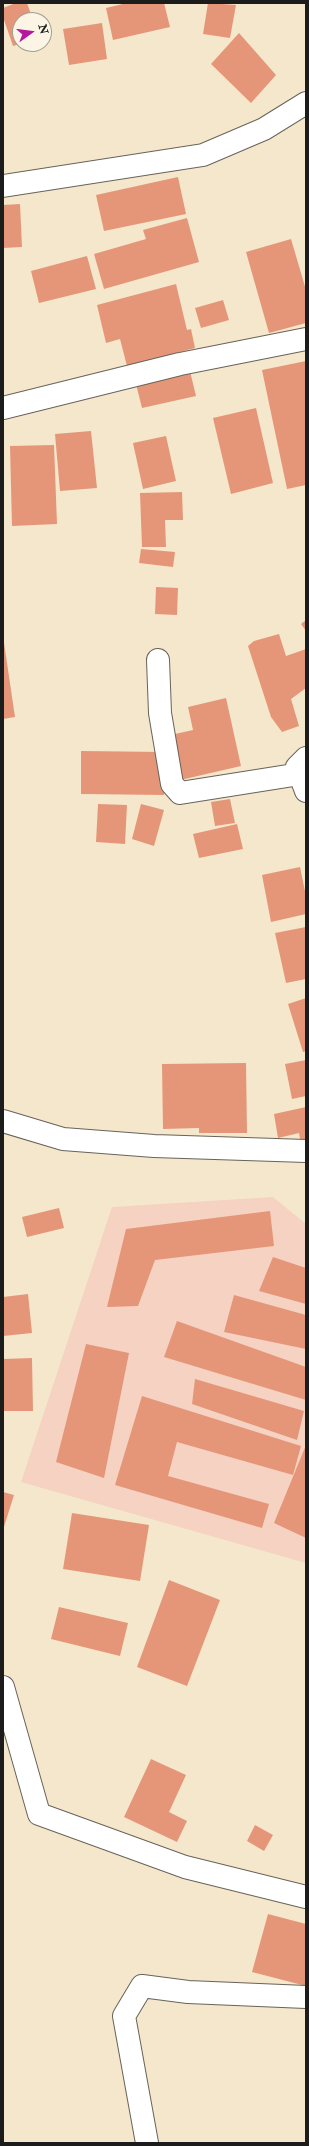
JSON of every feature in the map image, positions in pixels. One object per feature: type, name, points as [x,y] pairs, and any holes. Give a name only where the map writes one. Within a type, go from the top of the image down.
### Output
[{"type":"street","points":[[3,186],[203,155],[264,129],[306,103]]},
{"type":"street","points":[[3,408],[180,364],[306,340]]},
{"type":"street","points":[[158,660],[161,721],[172,784],[180,793],[304,774]]},
{"type":"street","points":[[3,1121],[63,1138],[154,1146],[306,1151]]},
{"type":"street","points":[[3,1687],[39,1814],[185,1867],[306,1897]]},
{"type":"street","points":[[147,2143],[124,2016],[142,1986],[188,1992],[306,1997]]},
{"type":"shaded area","points":[[273,1197],[306,1224],[306,1563],[21,1482],[112,1207]]},
{"type":"building","points":[[16,3],[27,3],[30,12],[12,12],[12,43],[3,17],[3,8]]},
{"type":"building","points":[[127,3],[164,3],[170,27],[113,40],[106,8]]},
{"type":"building","points":[[208,3],[236,5],[230,38],[203,34]]},
{"type":"building","points":[[102,23],[107,59],[69,65],[63,29]]},
{"type":"building","points":[[239,33],[276,75],[251,103],[211,64]]},
{"type":"building","points":[[178,177],[186,214],[104,231],[96,195]]},
{"type":"building","points":[[20,204],[22,247],[3,248],[3,205]]},
{"type":"building","points":[[187,218],[199,262],[104,289],[94,254],[146,239],[143,230]]},
{"type":"building","points":[[291,239],[306,290],[306,323],[269,333],[246,252]]},
{"type":"building","points":[[87,256],[96,289],[39,303],[31,271]]},
{"type":"building","points":[[176,284],[187,330],[191,329],[195,348],[127,366],[120,339],[106,343],[97,305]]},
{"type":"building","points":[[223,300],[229,320],[201,328],[195,308]]},
{"type":"building","points":[[306,361],[306,485],[287,489],[262,370]]},
{"type":"building","points":[[188,363],[196,396],[142,408],[134,376]]},
{"type":"building","points":[[256,408],[273,483],[231,494],[213,418]]},
{"type":"building","points":[[91,431],[97,488],[60,491],[55,434]]},
{"type":"building","points":[[166,436],[176,481],[143,489],[133,443]]},
{"type":"building","points":[[54,445],[57,524],[12,526],[10,446]]},
{"type":"building","points":[[182,492],[183,520],[165,520],[166,547],[142,547],[140,493]]},
{"type":"building","points":[[141,549],[175,552],[173,567],[139,563]]},
{"type":"building","points":[[156,587],[178,588],[177,615],[155,614]]},
{"type":"building","points":[[306,620],[306,631],[301,624]]},
{"type":"building","points":[[279,634],[286,656],[306,649],[306,688],[291,699],[299,726],[282,732],[271,717],[248,646],[254,641]]},
{"type":"building","points":[[3,636],[15,717],[3,719]]},
{"type":"building","points":[[226,698],[241,766],[176,781],[166,736],[193,730],[188,707]]},
{"type":"building","points":[[81,751],[164,752],[164,795],[81,794]]},
{"type":"building","points":[[230,799],[235,823],[215,826],[211,802]]},
{"type":"building","points":[[98,804],[127,805],[125,844],[96,842]]},
{"type":"building","points":[[141,804],[164,810],[154,846],[132,839]]},
{"type":"building","points":[[237,824],[243,849],[199,858],[193,834]]},
{"type":"building","points":[[300,867],[306,896],[306,914],[271,922],[262,875]]},
{"type":"building","points":[[306,927],[306,979],[286,983],[275,933]]},
{"type":"building","points":[[306,998],[306,1051],[303,1052],[288,1004]]},
{"type":"building","points":[[306,1060],[306,1096],[292,1099],[285,1064]]},
{"type":"building","points":[[246,1063],[247,1133],[199,1133],[199,1128],[163,1129],[162,1064]]},
{"type":"building","points":[[306,1107],[306,1144],[301,1145],[299,1133],[278,1138],[274,1114]]},
{"type":"building","points":[[59,1208],[64,1228],[27,1237],[22,1217]]},
{"type":"building","points":[[270,1211],[274,1246],[155,1260],[138,1306],[107,1307],[126,1229]]},
{"type":"building","points":[[273,1257],[306,1268],[306,1304],[259,1291]]},
{"type":"building","points":[[28,1294],[32,1333],[3,1336],[3,1297]]},
{"type":"building","points":[[234,1295],[306,1315],[306,1349],[224,1332]]},
{"type":"building","points":[[177,1321],[306,1367],[306,1400],[164,1357]]},
{"type":"building","points":[[86,1344],[129,1353],[104,1478],[56,1462]]},
{"type":"building","points":[[32,1358],[33,1411],[3,1411],[3,1359]]},
{"type":"building","points":[[195,1379],[304,1411],[297,1440],[192,1404]]},
{"type":"building","points":[[142,1396],[301,1446],[293,1475],[177,1442],[168,1476],[269,1504],[262,1528],[115,1485]]},
{"type":"building","points":[[306,1445],[306,1538],[274,1523]]},
{"type":"building","points":[[3,1492],[14,1495],[3,1530]]},
{"type":"building","points":[[72,1513],[149,1525],[140,1581],[63,1569]]},
{"type":"building","points":[[169,1580],[220,1600],[187,1686],[137,1667]]},
{"type":"building","points":[[59,1607],[128,1623],[120,1656],[51,1639]]},
{"type":"building","points":[[151,1759],[186,1775],[169,1812],[187,1821],[177,1842],[124,1817]]},
{"type":"building","points":[[255,1825],[273,1835],[264,1851],[247,1841]]},
{"type":"building","points":[[268,1914],[306,1924],[306,1986],[252,1972]]}]
